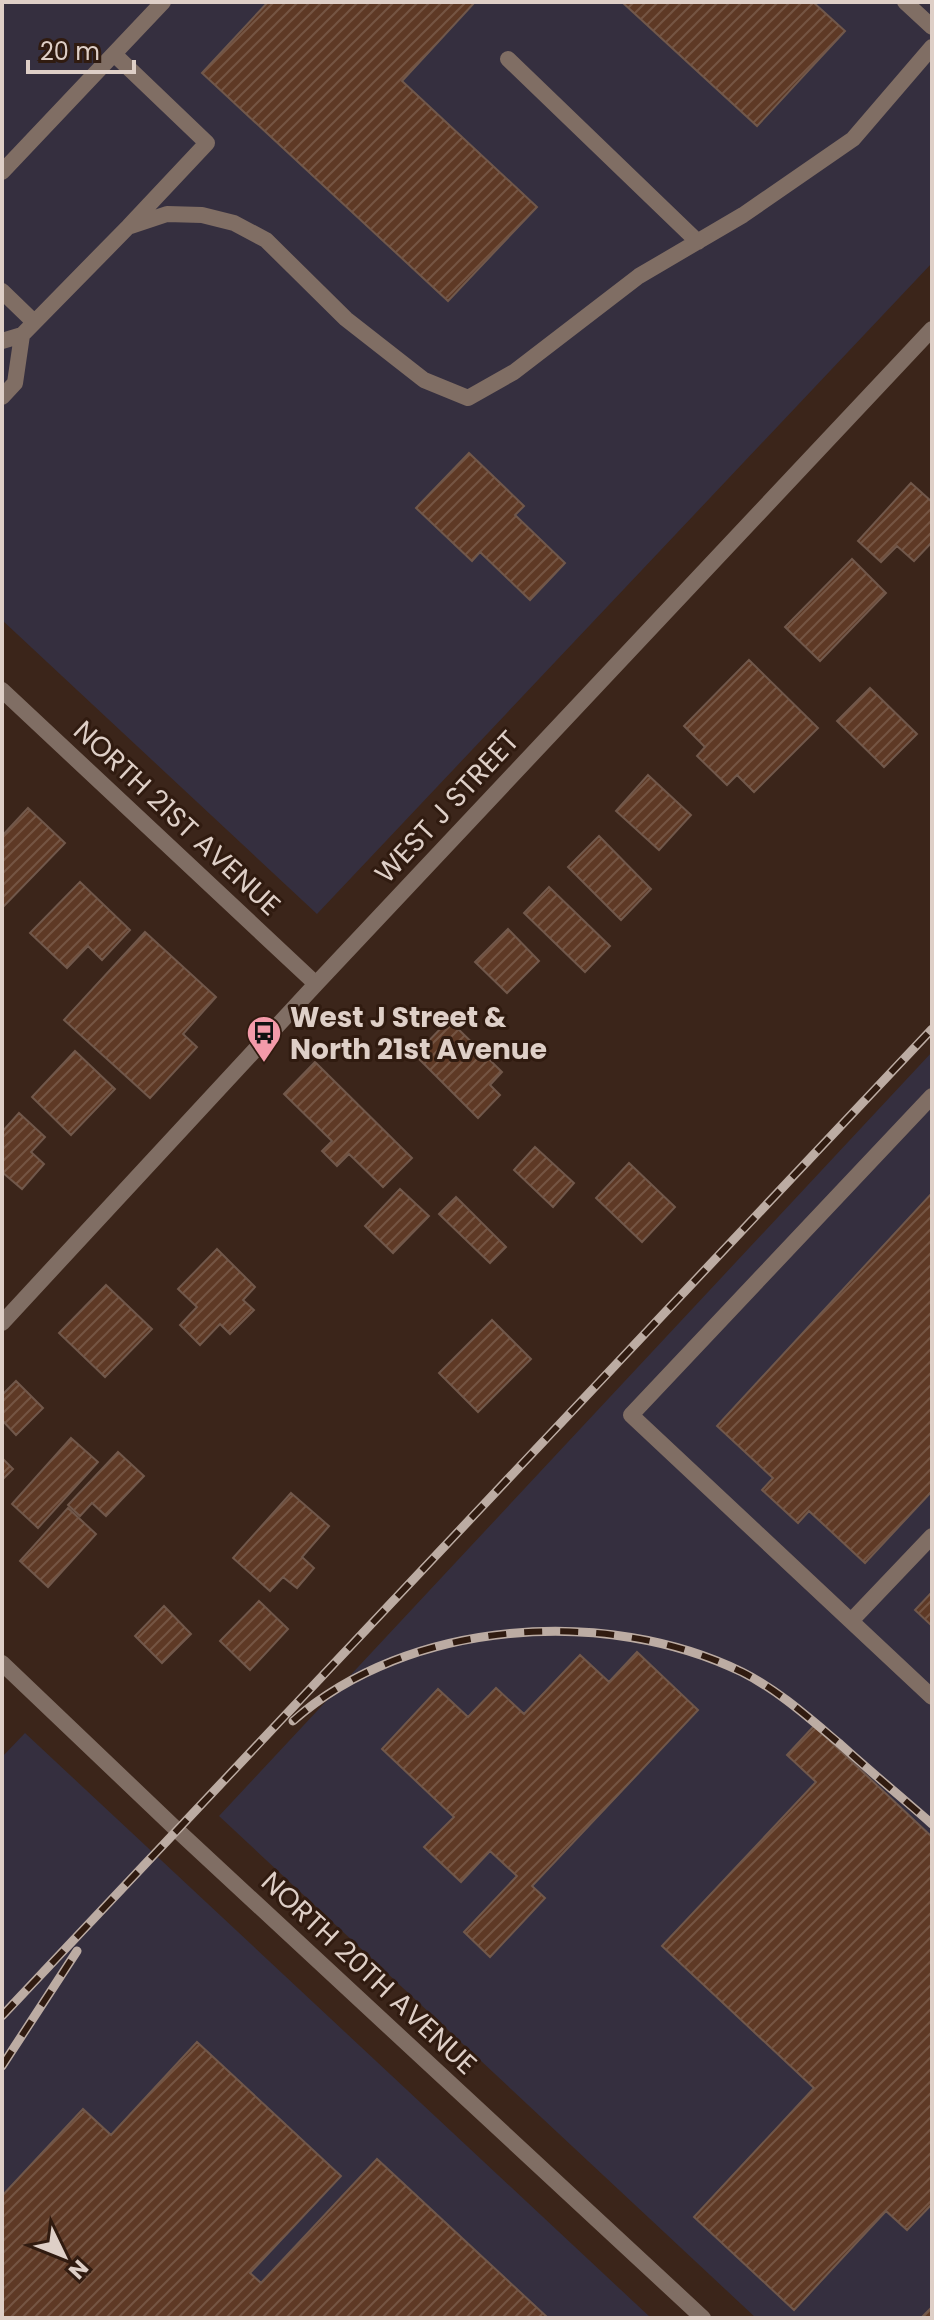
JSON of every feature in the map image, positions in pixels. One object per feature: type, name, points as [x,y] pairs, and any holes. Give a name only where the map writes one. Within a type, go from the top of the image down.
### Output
[{"type":"street","points":[[2,172],[163,2]]},
{"type":"street","points":[[905,2],[932,27]]},
{"type":"street","points":[[128,227],[167,214],[202,215],[234,223],[266,240],[346,319],[424,380],[468,398],[514,372],[639,276],[743,215],[853,139],[932,47]]},
{"type":"street","points":[[2,341],[22,335],[207,143],[114,54]]},
{"type":"street","points":[[508,59],[698,242]]},
{"type":"street","points":[[2,291],[34,322]]},
{"type":"street","name":"WEST J STREET","points":[[2,1323],[932,329]]},
{"type":"street","points":[[2,397],[15,383],[22,335]]},
{"type":"street","name":"NORTH 21ST AVENUE","points":[[2,690],[316,984]]},
{"type":"street","points":[[932,1096],[631,1415],[932,1697]]},
{"type":"street","points":[[851,1621],[932,1536]]},
{"type":"street","name":"NORTH 20TH AVENUE","points":[[2,1663],[177,1830],[703,2318]]},
{"type":"shaded area","points":[[2,2],[932,2],[932,263],[317,914],[2,620]]},
{"type":"shaded area","points":[[932,1052],[932,2318],[756,2318],[219,1816]]},
{"type":"shaded area","points":[[25,1733],[651,2318],[2,2318],[2,1757]]},
{"type":"building","points":[[268,2],[475,2],[402,81],[537,207],[448,301],[202,73]]},
{"type":"building","points":[[622,2],[813,2],[845,31],[757,126]]},
{"type":"building","points":[[469,453],[524,506],[515,515],[565,563],[530,600],[480,552],[472,561],[416,508]]},
{"type":"building","points":[[911,483],[932,502],[932,542],[914,561],[897,546],[881,562],[858,541]]},
{"type":"building","points":[[852,559],[886,593],[820,661],[785,627]]},
{"type":"building","points":[[749,660],[818,728],[754,792],[737,775],[727,785],[697,756],[705,747],[684,726]]},
{"type":"building","points":[[870,688],[917,734],[884,767],[837,721]]},
{"type":"building","points":[[648,775],[691,815],[659,850],[616,811]]},
{"type":"building","points":[[28,808],[65,843],[2,908],[2,836]]},
{"type":"building","points":[[599,836],[651,889],[621,920],[568,867]]},
{"type":"building","points":[[80,882],[130,930],[102,960],[88,946],[67,968],[30,933]]},
{"type":"building","points":[[549,887],[610,946],[585,972],[524,913]]},
{"type":"building","points":[[508,929],[539,961],[507,993],[475,962]]},
{"type":"building","points":[[145,932],[216,997],[183,1034],[197,1047],[150,1098],[64,1020]]},
{"type":"building","points":[[449,1020],[502,1072],[490,1085],[500,1095],[478,1118],[415,1055]]},
{"type":"building","points":[[75,1051],[115,1089],[71,1135],[32,1097]]},
{"type":"building","points":[[315,1062],[412,1158],[383,1187],[349,1154],[337,1166],[322,1151],[332,1141],[284,1094]]},
{"type":"building","points":[[19,1113],[45,1137],[31,1152],[44,1164],[22,1189],[2,1172],[2,1132]]},
{"type":"building","points":[[535,1147],[574,1183],[553,1207],[514,1170]]},
{"type":"building","points":[[629,1163],[675,1207],[642,1242],[596,1198]]},
{"type":"building","points":[[400,1189],[429,1216],[393,1253],[365,1226]]},
{"type":"building","points":[[932,1193],[932,1491],[865,1563],[809,1511],[798,1523],[762,1490],[773,1478],[717,1426]]},
{"type":"building","points":[[456,1197],[506,1247],[490,1263],[439,1214]]},
{"type":"building","points":[[217,1249],[255,1287],[243,1300],[254,1310],[230,1334],[220,1324],[200,1345],[180,1325],[197,1307],[178,1289]]},
{"type":"building","points":[[106,1285],[152,1329],[105,1377],[59,1333]]},
{"type":"building","points":[[492,1320],[531,1359],[478,1412],[439,1373]]},
{"type":"building","points":[[16,1381],[43,1408],[16,1435],[2,1420],[2,1395]]},
{"type":"building","points":[[71,1438],[98,1462],[38,1528],[12,1504]]},
{"type":"building","points":[[118,1452],[144,1476],[106,1516],[92,1503],[80,1516],[68,1505]]},
{"type":"building","points":[[2,1458],[13,1469],[2,1480]]},
{"type":"building","points":[[291,1493],[329,1526],[302,1557],[314,1568],[297,1588],[283,1577],[270,1591],[233,1558]]},
{"type":"building","points":[[68,1508],[96,1534],[48,1587],[20,1561]]},
{"type":"building","points":[[932,1592],[932,1626],[915,1610]]},
{"type":"building","points":[[259,1601],[288,1629],[250,1670],[220,1641]]},
{"type":"building","points":[[164,1606],[191,1634],[162,1663],[135,1636]]},
{"type":"building","points":[[637,1652],[698,1710],[532,1886],[545,1898],[490,1957],[464,1932],[517,1876],[490,1851],[461,1882],[424,1847],[454,1817],[382,1749],[438,1689],[468,1717],[496,1688],[524,1714],[580,1655],[609,1682]]},
{"type":"building","points":[[814,1726],[932,1837],[932,2204],[907,2230],[886,2211],[794,2310],[694,2217],[814,2088],[662,1946],[816,1782],[787,1755]]},
{"type":"building","points":[[197,2042],[341,2176],[250,2273],[261,2283],[377,2159],[548,2318],[2,2318],[2,2196],[83,2109],[111,2135]]},
{"type":"building","points":[[932,2307],[932,2318],[921,2318]]},
{"type":"railway","points":[[2,2016],[932,1029]]},
{"type":"railway","points":[[293,1721],[340,1687],[393,1661],[450,1643],[510,1634],[571,1632],[631,1637],[689,1651],[755,1679],[805,1715],[932,1824]]},
{"type":"railway","points":[[2,2066],[77,1951]]},
{"type":"place","name":"West J Street & North 21st Avenue","points":[[264,1064]]}]
